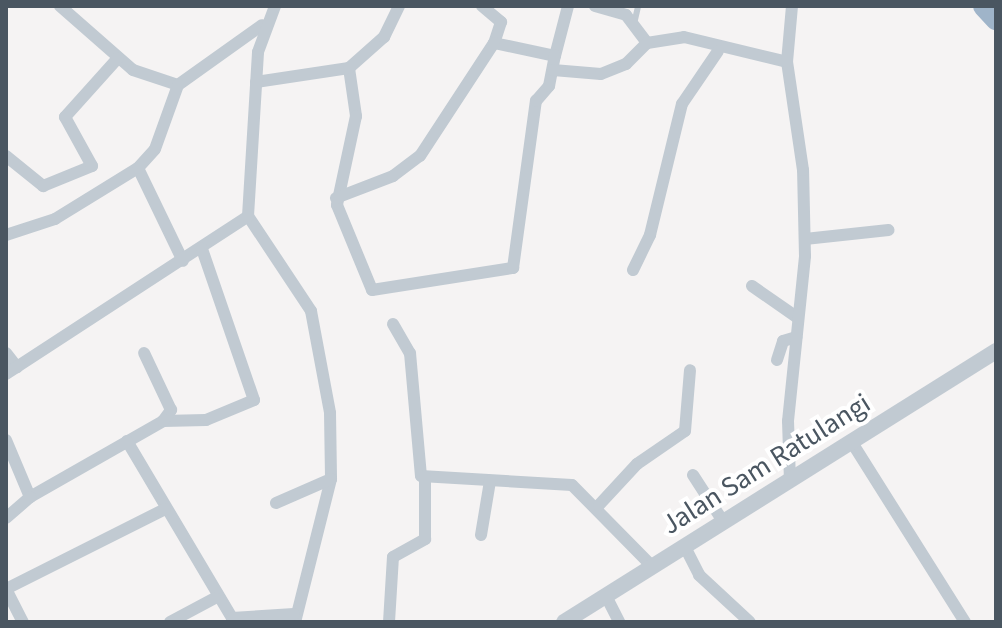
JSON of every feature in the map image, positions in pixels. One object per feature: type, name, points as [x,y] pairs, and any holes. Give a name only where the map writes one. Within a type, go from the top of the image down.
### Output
[{"type":"highway","points":[[984,6],[996,19]]},
{"type":"street","points":[[60,6],[118,58],[178,85]]},
{"type":"street","points":[[6,235],[55,219],[138,168],[155,149],[178,85],[262,25],[275,6]]},
{"type":"street","points":[[256,82],[349,68],[384,37],[399,6]]},
{"type":"street","points":[[336,198],[393,176],[420,156],[494,43],[501,22],[482,6]]},
{"type":"street","points":[[554,25],[560,6]]},
{"type":"street","points":[[349,68],[356,116],[336,198],[370,289],[512,269],[537,96],[554,63],[568,6]]},
{"type":"street","points":[[595,6],[626,15],[647,43]]},
{"type":"street","points":[[790,481],[796,337],[805,239],[803,170],[787,62],[792,6]]},
{"type":"street","points":[[127,441],[215,598],[239,622],[295,618],[331,479],[330,413],[311,311],[248,216],[262,25]]},
{"type":"street","points":[[494,43],[554,63],[601,74],[626,64],[647,43],[684,37],[718,51],[787,62]]},
{"type":"street","points":[[633,270],[650,235],[682,104],[718,51]]},
{"type":"street","points":[[6,156],[43,186],[92,166],[65,117],[118,58]]},
{"type":"street","points":[[138,168],[183,261]]},
{"type":"street","points":[[6,353],[12,371],[248,216]]},
{"type":"street","points":[[805,239],[889,230]]},
{"type":"street","points":[[163,421],[206,420],[254,400],[202,249]]},
{"type":"street","points":[[752,286],[798,318]]},
{"type":"street","points":[[389,622],[393,557],[425,539],[425,477],[410,353],[393,324]]},
{"type":"street","points":[[777,360],[781,342],[796,337]]},
{"type":"street","points":[[6,518],[30,497],[163,421],[171,410],[144,353]]},
{"type":"street","name":"Jalan Sam Ratulangi","points":[[564,622],[995,353]]},
{"type":"street","points":[[599,505],[637,464],[685,431],[690,370]]},
{"type":"street","points":[[6,440],[30,497]]},
{"type":"street","points":[[851,441],[965,622]]},
{"type":"street","points":[[693,475],[724,523]]},
{"type":"street","points":[[425,477],[572,485],[599,505],[652,566]]},
{"type":"street","points":[[276,503],[331,479]]},
{"type":"street","points":[[481,535],[482,481]]},
{"type":"street","points":[[23,622],[6,589],[165,509]]},
{"type":"street","points":[[684,545],[699,575],[750,622]]},
{"type":"street","points":[[606,596],[619,622]]},
{"type":"street","points":[[170,622],[215,598]]},
{"type":"lane","points":[[633,27],[638,6]]}]
